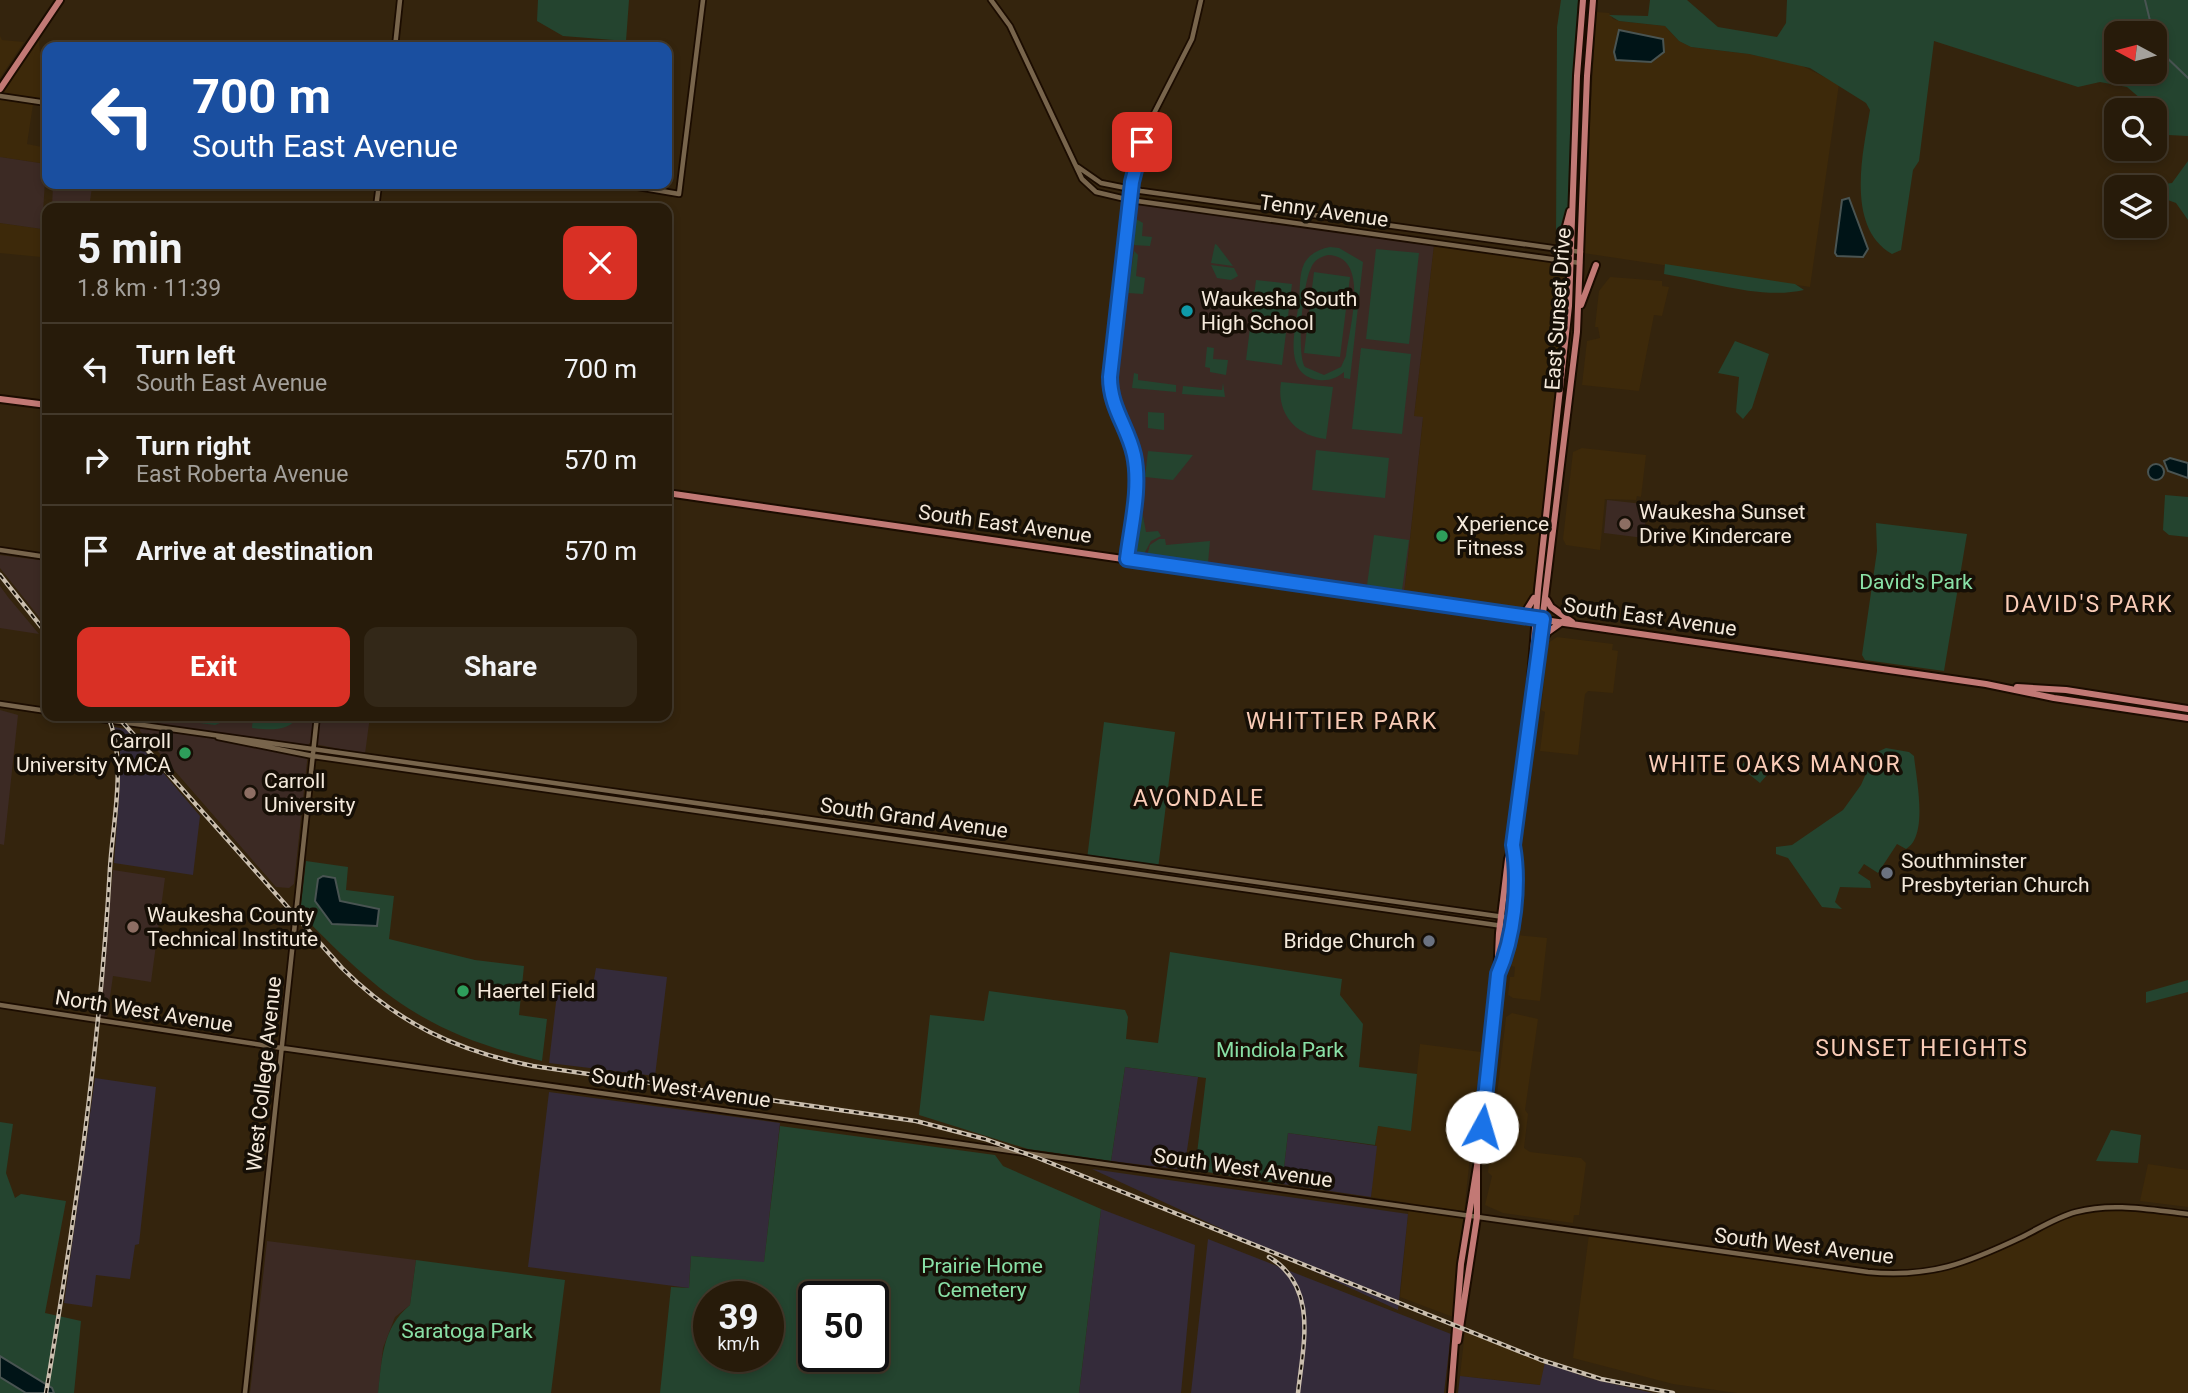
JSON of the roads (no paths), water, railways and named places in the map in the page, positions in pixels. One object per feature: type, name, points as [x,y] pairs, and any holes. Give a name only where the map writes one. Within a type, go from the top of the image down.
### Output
[{"type":"main road","points":[[0,89],[60,0]]},
{"type":"main road","name":"East Sunset Drive","points":[[1531,694],[1529,681],[1535,617],[1567,322],[1577,76],[1583,0]]},
{"type":"main road","name":"East Sunset Drive","points":[[1531,694],[1543,619],[1578,313],[1587,76],[1593,0]]},
{"type":"main road","points":[[1560,249],[1572,202]]},
{"type":"main road","points":[[1578,313],[1596,265]]},
{"type":"main road","points":[[0,399],[42,404]]},
{"type":"main road","name":"South East Avenue","points":[[672,495],[2004,686],[2066,690],[2188,709]]},
{"type":"main road","points":[[1523,616],[1538,590]]},
{"type":"main road","points":[[1545,597],[1551,607],[1574,623]]},
{"type":"main road","points":[[1538,656],[1546,634],[1562,622]]},
{"type":"main road","name":"South East Avenue","points":[[2004,686],[2054,698],[2188,718]]},
{"type":"main road","points":[[1456,1349],[1477,1217],[1478,1166],[1498,974],[1499,925],[1508,859],[1513,845],[1531,694]]},
{"type":"main road","points":[[1498,974],[1507,953],[1516,860],[1513,845]]},
{"type":"main road","points":[[1451,1393],[1467,1216],[1478,1166]]},
{"type":"street","points":[[396,42],[400,0]]},
{"type":"street","points":[[650,189],[680,194],[703,0]]},
{"type":"street","name":"Tenny Avenue","points":[[991,0],[1010,26],[1082,179],[1096,192],[1130,200],[1581,263]]},
{"type":"street","points":[[1127,559],[1136,468],[1131,443],[1114,407],[1110,386],[1131,189],[1146,129],[1187,50],[1201,0]]},
{"type":"street","points":[[1577,76],[1587,76]]},
{"type":"street","points":[[0,96],[42,102]]},
{"type":"street","name":"Tenny Avenue","points":[[1077,167],[1101,183],[1131,189],[1581,252]]},
{"type":"street","points":[[0,550],[42,556]]},
{"type":"street","points":[[0,704],[42,710]]},
{"type":"street","points":[[114,721],[211,735]]},
{"type":"street","name":"West College Avenue","points":[[246,1393],[317,721]]},
{"type":"street","name":"South Grand Avenue","points":[[211,735],[1511,918]]},
{"type":"street","name":"South Grand Avenue","points":[[211,735],[313,756],[1510,927]]},
{"type":"street","name":"North West Avenue","points":[[0,1005],[282,1048]]},
{"type":"street","name":"South West Avenue","points":[[282,1048],[1861,1271],[1910,1275],[1955,1267],[2068,1214],[2094,1208],[2130,1208],[2188,1214]]},
{"type":"waterway","points":[[2145,0],[2150,21]]},
{"type":"waterway","points":[[2167,58],[2188,78]]},
{"type":"railway","points":[[0,575],[42,628]]},
{"type":"railway","points":[[46,1393],[76,1197],[100,1000],[118,771],[117,752],[110,721]]},
{"type":"railway","points":[[121,721],[342,968],[384,1004],[454,1043],[533,1066],[916,1121],[985,1139],[1541,1360],[1601,1379],[1673,1393]]},
{"type":"railway","points":[[1269,1257],[1285,1269],[1295,1284],[1301,1301],[1304,1337],[1298,1393]]},
{"type":"place","name":"Waukesha South High School","points":[[1187,311]]},
{"type":"place","name":"Waukesha Sunset Drive Kindercare","points":[[1625,524]]},
{"type":"place","name":"Xperience Fitness","points":[[1442,536]]},
{"type":"place","name":"Carroll University YMCA","points":[[185,753]]},
{"type":"place","name":"Carroll University","points":[[250,793]]},
{"type":"place","name":"Southminster Presbyterian Church","points":[[1887,873]]},
{"type":"place","name":"Waukesha County Technical Institute","points":[[133,927]]},
{"type":"place","name":"Bridge Church","points":[[1429,941]]},
{"type":"place","name":"Haertel Field","points":[[463,991]]},
{"type":"district","name":"DAVID'S PARK","points":[[2089,604]]},
{"type":"district","name":"WHITTIER PARK","points":[[1342,721]]},
{"type":"district","name":"WHITE OAKS MANOR","points":[[1775,764]]},
{"type":"district","name":"AVONDALE","points":[[1199,798]]},
{"type":"district","name":"SUNSET HEIGHTS","points":[[1922,1048]]},
{"type":"park label","name":"David's Park","points":[[1916,582]]},
{"type":"park label","name":"Mindiola Park","points":[[1280,1050]]},
{"type":"park label","name":"Prairie Home Cemetery","points":[[982,1278]]},
{"type":"park label","name":"Saratoga Park","points":[[467,1331]]}]
